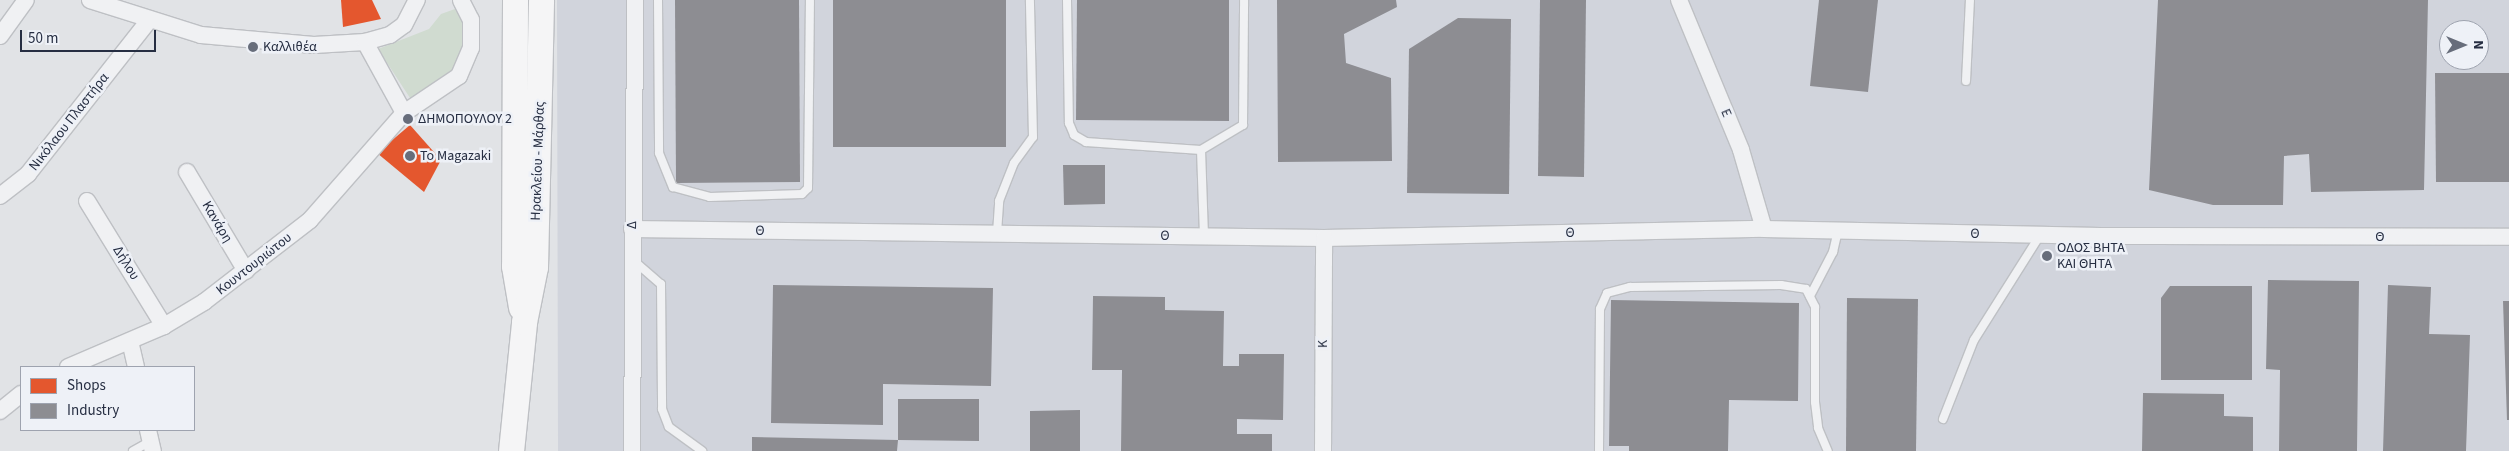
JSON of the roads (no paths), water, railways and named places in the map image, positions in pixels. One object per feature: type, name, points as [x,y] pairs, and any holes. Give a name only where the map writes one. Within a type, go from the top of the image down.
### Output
[{"type":"main road","name":"Ηρακλείου - Μάρθας","points":[[514,0],[514,266],[524,322]]},
{"type":"main road","name":"Ηρακλείου - Μάρθας","points":[[511,451],[524,322],[535,267],[541,0]]},
{"type":"street","points":[[0,36],[26,0]]},
{"type":"street","points":[[90,0],[200,35],[263,44],[365,42],[404,25],[417,0]]},
{"type":"street","name":"Κουντουριώτου","points":[[70,366],[164,326],[246,271],[310,220],[404,112],[459,76],[471,48],[471,20],[461,0]]},
{"type":"street","name":"Δ","points":[[632,451],[635,0]]},
{"type":"street","name":"Ε","points":[[1679,0],[1741,150],[1764,229]]},
{"type":"street","name":"Νικόλαου Πλαστήρα","points":[[0,196],[28,174],[150,19]]},
{"type":"street","points":[[365,42],[404,112]]},
{"type":"street","name":"Κανάρη","points":[[187,172],[246,271]]},
{"type":"street","name":"Δήλου","points":[[87,201],[164,326]]},
{"type":"street","name":"Θ","points":[[632,230],[1324,238],[1764,229],[2040,235],[2509,237]]},
{"type":"street","name":"Κ","points":[[1323,451],[1324,238]]},
{"type":"street","points":[[130,341],[136,366]]},
{"type":"street","points":[[0,411],[20,395]]},
{"type":"lane","points":[[658,0],[659,153],[673,187],[710,198],[802,194],[808,188],[810,0]]},
{"type":"lane","points":[[997,233],[998,202],[1014,163],[1033,137],[1030,0]]},
{"type":"lane","points":[[1067,0],[1069,123],[1074,135],[1086,142],[1201,150],[1243,125],[1244,0]]},
{"type":"lane","points":[[1966,81],[1970,0]]},
{"type":"lane","points":[[1201,150],[1204,236]]},
{"type":"lane","points":[[1810,296],[1833,252],[1838,231]]},
{"type":"lane","points":[[1943,419],[1974,340],[2040,235]]},
{"type":"lane","points":[[632,259],[661,284],[662,409],[669,427],[702,451]]},
{"type":"lane","points":[[1599,451],[1600,309],[1607,293],[1630,287],[1781,285],[1800,286],[1810,296],[1815,307],[1815,402],[1818,428],[1828,451]]},
{"type":"lane","points":[[133,451],[151,441]]},
{"type":"place","name":"Καλλιθέα","points":[[253,47]]},
{"type":"place","name":"ΔΗΜΟΠΟΥΛΟΥ 2","points":[[408,119]]},
{"type":"place","name":"To Magazaki","points":[[410,156]]},
{"type":"place","name":"ΟΔΟΣ ΒΗΤΑ ΚΑΙ ΘΗΤΑ","points":[[2047,256]]}]
